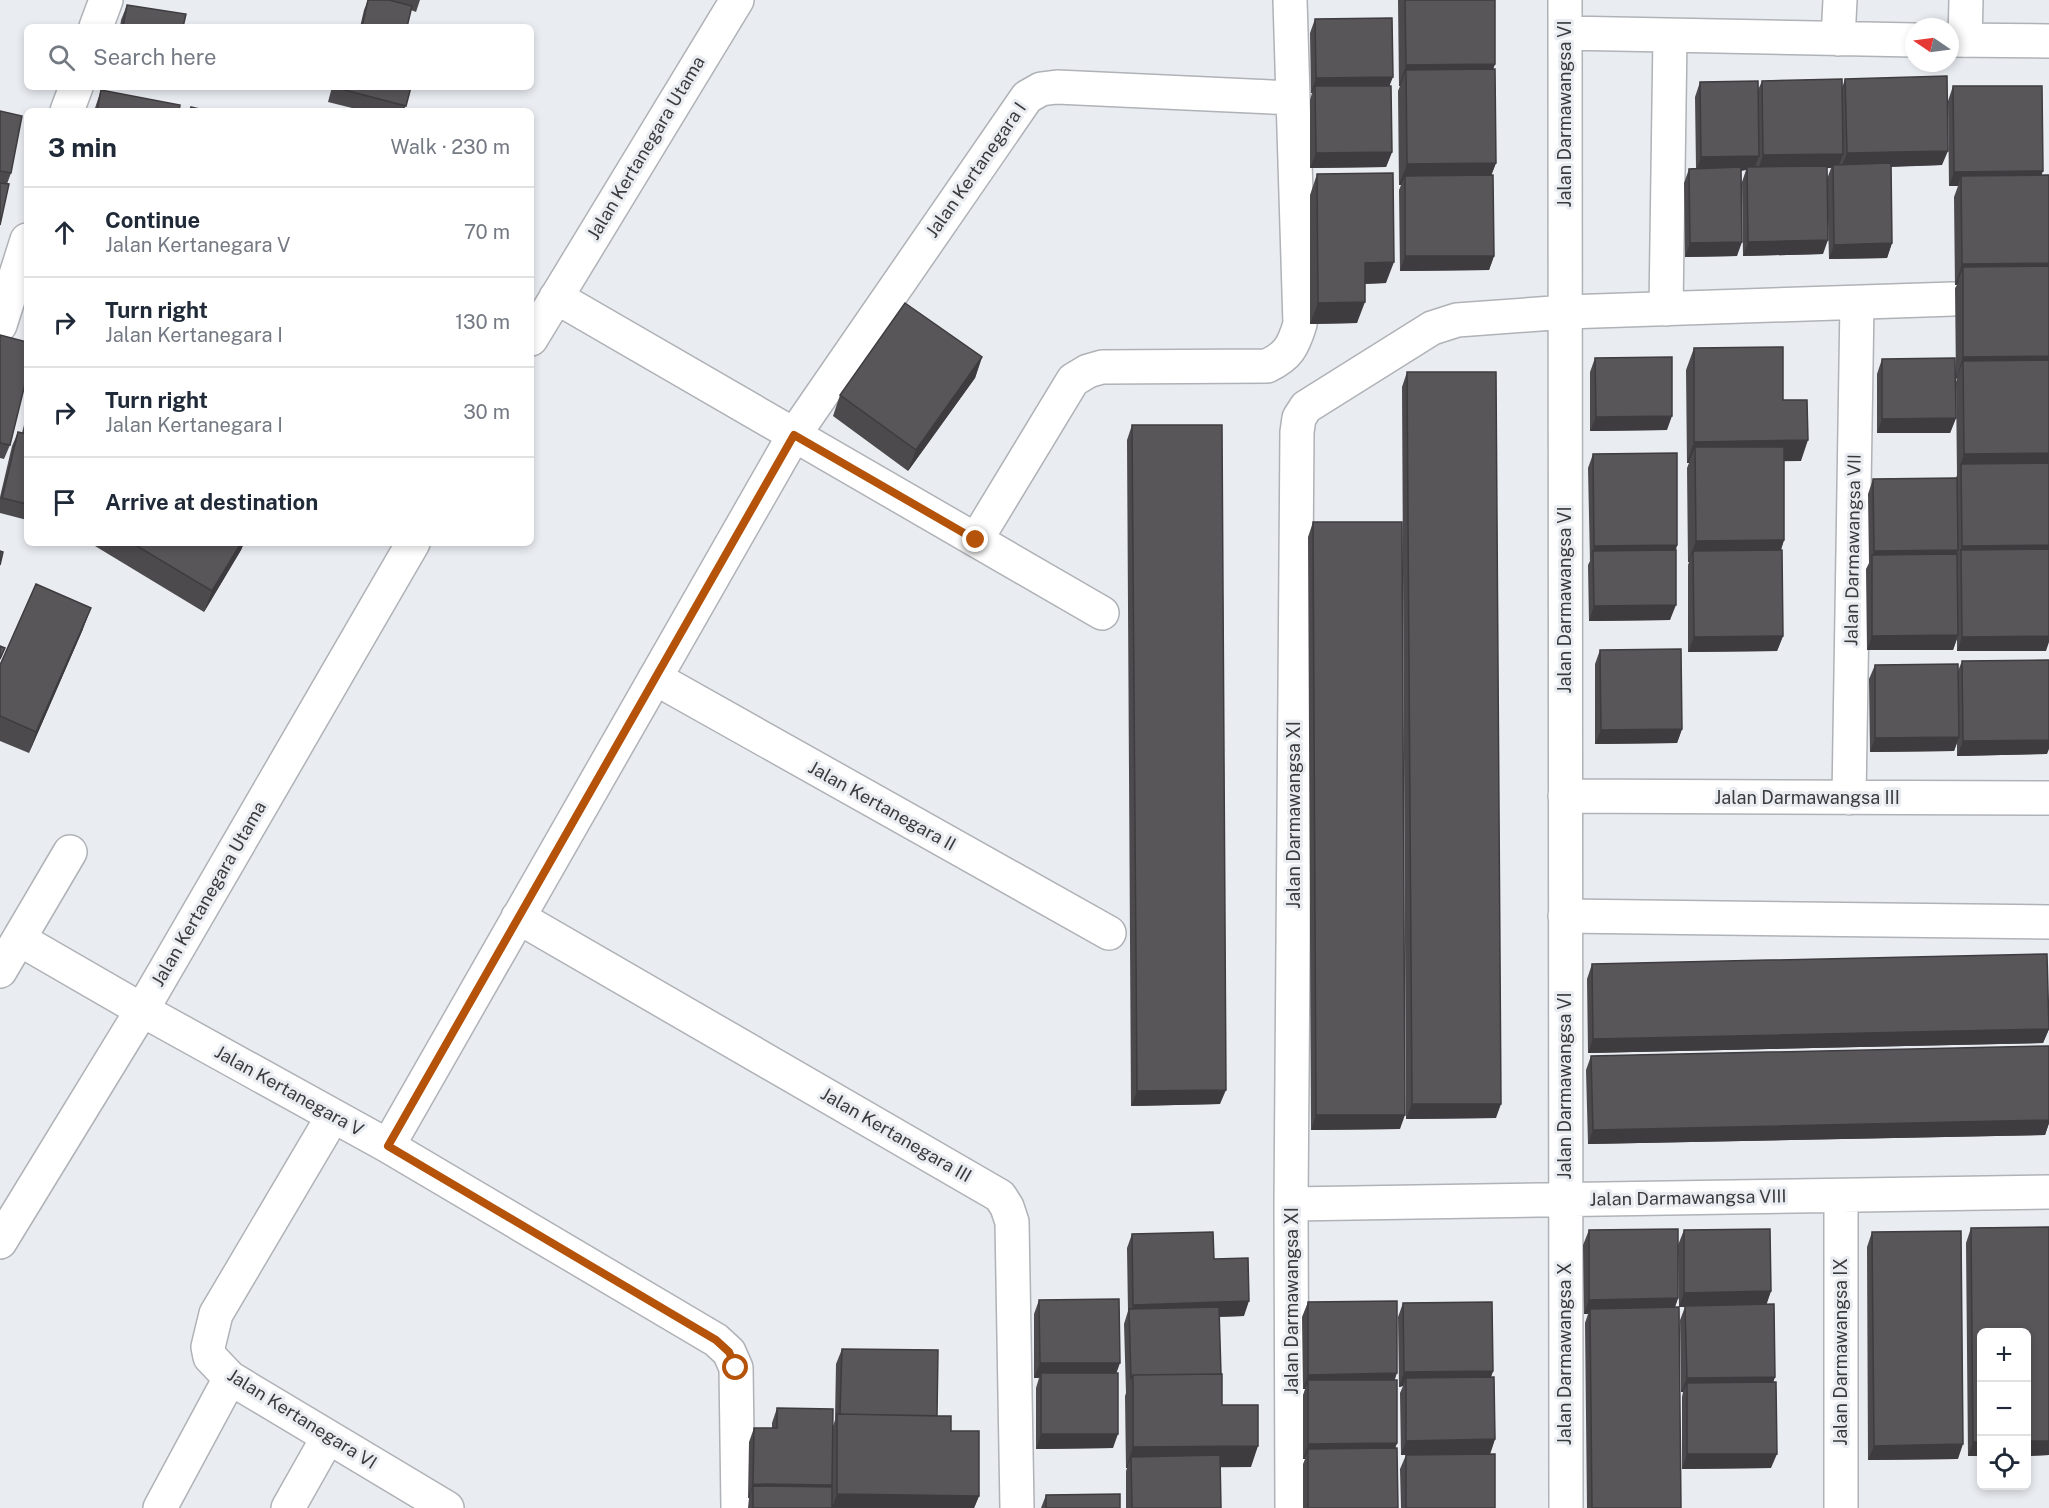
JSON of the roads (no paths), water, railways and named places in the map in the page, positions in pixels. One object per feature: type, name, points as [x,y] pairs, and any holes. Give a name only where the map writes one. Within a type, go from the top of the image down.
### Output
[{"type":"street","points":[[97,24],[106,0]]},
{"type":"street","name":"Jalan Kertanegara Utama","points":[[534,334],[737,0]]},
{"type":"street","points":[[976,540],[1073,380],[1088,370],[1102,367],[1267,366],[1282,359],[1295,342],[1300,324],[1290,0]]},
{"type":"street","name":"Jalan Darmawangsa VI","points":[[1565,1200],[1566,0]]},
{"type":"street","points":[[1838,39],[1840,0]]},
{"type":"street","points":[[1959,35],[1966,0]]},
{"type":"street","points":[[1565,33],[1905,40]]},
{"type":"street","points":[[1666,309],[1670,36]]},
{"type":"street","points":[[1959,40],[2049,41]]},
{"type":"street","name":"Jalan Kertanegara I","points":[[388,1146],[794,435],[1027,97],[1041,89],[1057,87],[1292,98]]},
{"type":"street","points":[[68,108],[75,90]]},
{"type":"street","points":[[0,325],[24,249]]},
{"type":"street","points":[[556,297],[1102,613]]},
{"type":"street","points":[[1566,312],[1953,299]]},
{"type":"street","name":"Jalan Darmawangsa VII","points":[[1849,798],[1857,303]]},
{"type":"street","name":"Jalan Darmawangsa XI","points":[[1292,1508],[1292,1204],[1299,418],[1306,407],[1432,328],[1457,320],[1566,312]]},
{"type":"street","name":"Jalan Kertanegara Utama","points":[[0,1242],[142,1010],[411,546]]},
{"type":"street","name":"Jalan Kertanegara II","points":[[655,678],[1109,933]]},
{"type":"street","name":"Jalan Darmawangsa III","points":[[1565,796],[2049,798]]},
{"type":"street","points":[[0,971],[70,852]]},
{"type":"street","points":[[1565,915],[2049,922]]},
{"type":"street","name":"Jalan Kertanegara III","points":[[518,917],[1000,1196],[1012,1222],[1017,1508]]},
{"type":"street","name":"Jalan Kertanegara V","points":[[19,939],[388,1146],[716,1340],[729,1352],[736,1368],[738,1508]]},
{"type":"street","name":"Jalan Kertanegara VI","points":[[333,1116],[216,1314],[208,1347],[210,1358],[230,1378],[447,1508]]},
{"type":"street","name":"Jalan Darmawangsa VIII","points":[[1292,1204],[2049,1192]]},
{"type":"street","name":"Jalan Darmawangsa IX","points":[[1840,1508],[1841,1196]]},
{"type":"street","name":"Jalan Darmawangsa X","points":[[1565,1200],[1566,1508]]},
{"type":"street","points":[[160,1508],[230,1378]]},
{"type":"street","points":[[288,1508],[328,1437]]}]
